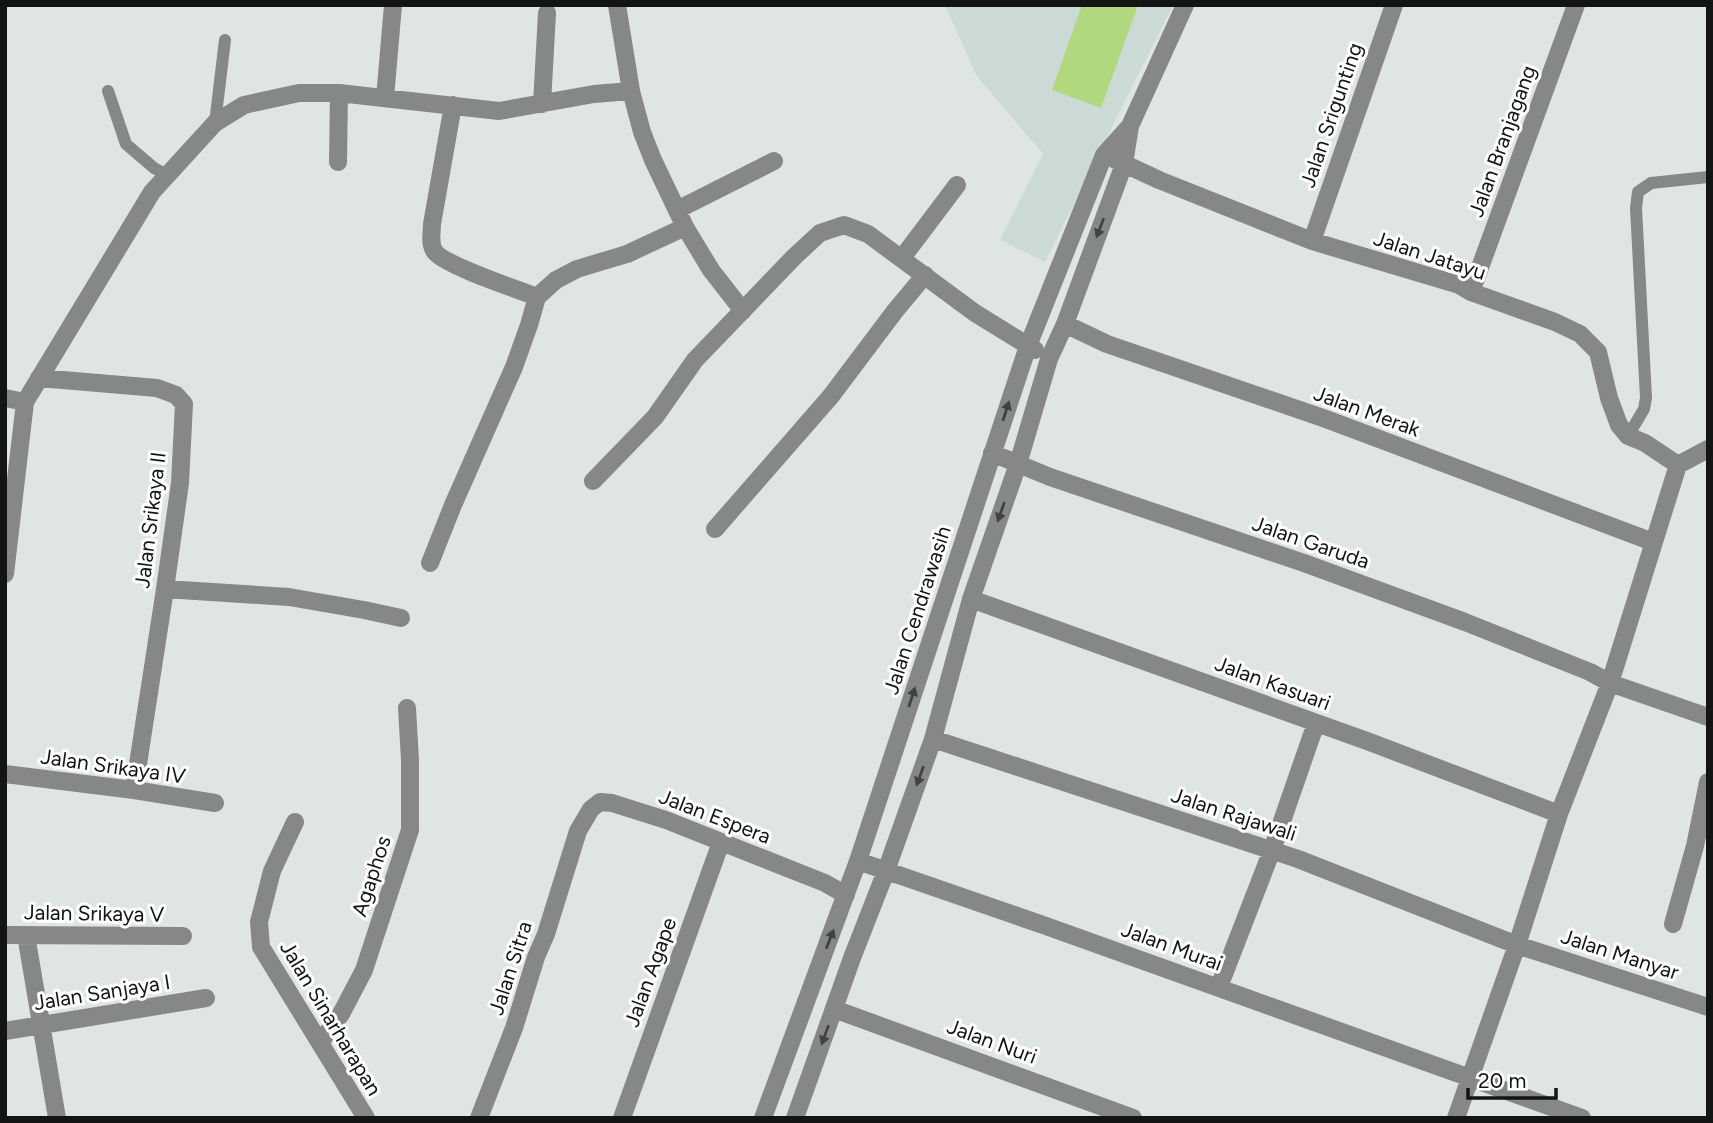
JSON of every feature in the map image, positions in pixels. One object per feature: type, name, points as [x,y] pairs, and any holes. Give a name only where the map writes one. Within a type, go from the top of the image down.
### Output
[{"type":"street","points":[[385,98],[393,5]]},
{"type":"street","points":[[617,5],[631,91],[642,132],[685,227],[711,270],[743,311]]},
{"type":"street","name":"Jalan Cendrawasih","points":[[795,1118],[933,739],[971,599],[1018,464],[1049,359],[1065,324],[1124,164],[1130,126],[1185,5]]},
{"type":"street","name":"Jalan Srigunting","points":[[1312,241],[1394,5]]},
{"type":"street","name":"Jalan Branjagang","points":[[1471,292],[1575,6]]},
{"type":"street","points":[[542,104],[547,13]]},
{"type":"street","points":[[5,574],[25,402],[152,192],[215,123],[244,104],[299,93],[340,93],[499,111],[594,94],[631,91]]},
{"type":"street","points":[[338,162],[340,93]]},
{"type":"street","points":[[453,105],[432,224],[431,243],[434,251],[447,262],[537,297]]},
{"type":"street","name":"Jalan Cendrawasih","points":[[763,1118],[858,861],[1028,346],[1104,155],[1130,126]]},
{"type":"street","name":"Jalan Jatayu","points":[[1104,155],[1312,241],[1459,285],[1580,334],[1598,352],[1609,398],[1619,425],[1629,436]]},
{"type":"street","points":[[677,210],[774,161]]},
{"type":"street","points":[[902,258],[957,185]]},
{"type":"street","points":[[593,481],[655,417],[695,360],[795,256],[820,233],[844,225],[867,234],[975,313],[1049,359]]},
{"type":"street","points":[[430,562],[514,367],[537,297],[556,280],[577,269],[627,254],[685,227]]},
{"type":"street","points":[[715,529],[831,396],[925,275]]},
{"type":"street","name":"Jalan Merak","points":[[1065,324],[1107,344],[1326,419],[1653,542]]},
{"type":"street","name":"Jalan Srikaya II","points":[[39,378],[158,388],[176,395],[184,404],[180,483],[134,790]]},
{"type":"street","points":[[5,398],[25,402]]},
{"type":"street","points":[[1629,436],[1645,443],[1678,465]]},
{"type":"street","points":[[1456,1118],[1517,945],[1559,814],[1610,684],[1678,465],[1708,449]]},
{"type":"street","name":"Jalan Garuda","points":[[992,453],[1465,622],[1590,672],[1610,684],[1708,718]]},
{"type":"street","points":[[165,589],[289,597],[401,618]]},
{"type":"street","name":"Jalan Kasuari","points":[[971,599],[1559,814]]},
{"type":"street","name":"Agaphos","points":[[320,1043],[341,1014],[363,970],[410,830],[407,708]]},
{"type":"street","points":[[1219,987],[1272,850],[1316,723]]},
{"type":"street","name":"Jalan Rajawali","points":[[933,739],[1298,859],[1517,945]]},
{"type":"street","name":"Jalan Srikaya IV","points":[[5,774],[215,803]]},
{"type":"street","points":[[1673,924],[1701,848],[1708,782]]},
{"type":"street","name":"Jalan Espera","points":[[579,831],[591,808],[600,802],[612,803],[666,820],[825,883],[846,895]]},
{"type":"street","name":"Jalan Sinarharapan","points":[[295,822],[272,871],[259,922],[261,947],[366,1118]]},
{"type":"street","name":"Jalan Sitra","points":[[479,1118],[514,1028],[579,831]]},
{"type":"street","name":"Jalan Agape","points":[[622,1118],[721,842]]},
{"type":"street","name":"Jalan Murai","points":[[858,861],[1582,1118]]},
{"type":"street","name":"Jalan Srikaya V","points":[[5,935],[183,936]]},
{"type":"street","points":[[26,935],[57,1118]]},
{"type":"street","name":"Jalan Manyar","points":[[1517,945],[1708,1007]]},
{"type":"street","name":"Jalan Sanjaya I","points":[[5,1031],[206,998]]},
{"type":"street","name":"Jalan Nuri","points":[[834,1009],[1133,1118]]},
{"type":"lane","points":[[215,123],[225,40]]},
{"type":"lane","points":[[108,90],[126,144],[167,176]]},
{"type":"lane","points":[[1629,436],[1644,409],[1646,398],[1636,208],[1638,192],[1651,183],[1708,177]]},
{"type":"shaded area","points":[[945,5],[1173,5],[1045,262],[1000,240],[1043,154],[976,75]]},
{"type":"green space","points":[[1082,5],[1138,5],[1101,108],[1052,90]]}]
